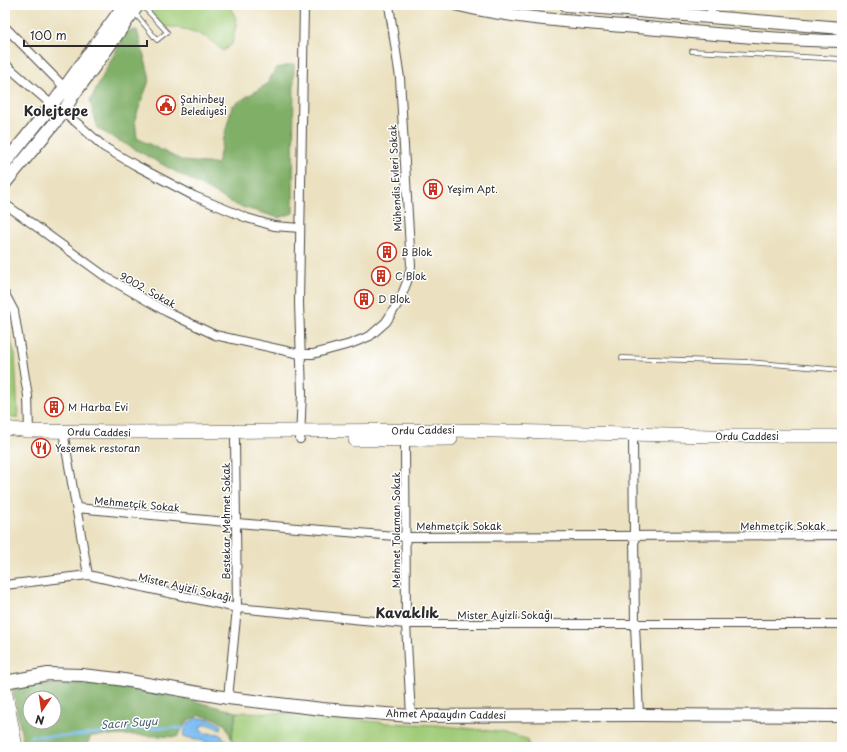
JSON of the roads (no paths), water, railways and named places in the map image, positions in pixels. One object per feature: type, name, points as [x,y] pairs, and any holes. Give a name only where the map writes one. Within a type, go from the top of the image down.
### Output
[{"type":"main road","name":"Ordu Caddesi","points":[[5,428],[29,431],[300,436],[405,440],[460,438],[842,442]]},
{"type":"main road","name":"Ordu Caddesi","points":[[5,437],[236,440],[456,430],[710,436],[842,436]]},
{"type":"main road","points":[[5,689],[16,747]]},
{"type":"street","points":[[300,436],[302,392],[300,354],[300,228],[304,5]]},
{"type":"street","name":"Mühendis Evleri Sokak","points":[[300,354],[313,354],[350,344],[370,336],[386,322],[400,300],[408,279],[411,266],[400,78],[389,5]]},
{"type":"street","points":[[459,5],[500,14],[581,23],[797,40],[842,41]]},
{"type":"street","points":[[566,5],[842,28]]},
{"type":"street","points":[[710,18],[712,5]]},
{"type":"street","points":[[5,163],[52,105],[64,86],[134,6]]},
{"type":"street","points":[[5,183],[63,113],[72,96],[102,56],[134,6]]},
{"type":"street","points":[[820,26],[842,21]]},
{"type":"street","points":[[5,27],[64,86],[72,96]]},
{"type":"street","points":[[5,64],[52,105],[104,147],[194,196],[247,218],[274,226],[300,228]]},
{"type":"street","name":"9002. Sokak","points":[[5,204],[106,277],[167,312],[216,335],[300,354]]},
{"type":"street","points":[[5,294],[14,311],[28,396],[29,431]]},
{"type":"street","points":[[64,437],[88,575]]},
{"type":"street","name":"Bestekar Mehmet Sokak","points":[[228,698],[237,608],[236,440]]},
{"type":"street","name":"Mehmet Tolaman Sokak","points":[[405,440],[407,536],[406,624],[411,716]]},
{"type":"street","points":[[633,440],[635,625],[639,715]]},
{"type":"street","name":"Mehmetçik Sokak","points":[[77,508],[237,524],[407,536],[842,535]]},
{"type":"street","name":"Mister Ayizli Sokağı","points":[[5,585],[88,575],[237,608],[406,624],[842,624]]},
{"type":"street","name":"Ahmet Apaaydın Caddesi","points":[[5,682],[48,674],[82,674],[228,698],[322,709],[411,716],[842,716]]},
{"type":"lane","points":[[134,6],[167,32],[157,40],[134,6]]},
{"type":"lane","points":[[692,51],[842,59]]},
{"type":"lane","points":[[622,358],[748,362],[842,370]]},
{"type":"water","points":[[196,718],[210,719],[222,726],[221,729],[206,724],[201,726],[200,729],[205,733],[219,734],[234,747],[212,747],[203,741],[183,736],[188,723]]},
{"type":"waterway","name":"Sacır Suyu","points":[[31,736],[71,736],[146,728],[186,728]]},
{"type":"place","name":"Şahinbey Belediyesi","points":[[166,105]]},
{"type":"place","name":"Yeşim Apt.","points":[[433,189]]},
{"type":"place","name":"B Blok","points":[[387,252]]},
{"type":"place","name":"C Blok","points":[[381,276]]},
{"type":"place","name":"D Blok","points":[[364,299]]},
{"type":"place","name":"M Harba Evi","points":[[54,407]]},
{"type":"place","name":"Yesemek restoran","points":[[41,448]]},
{"type":"district","name":"Kolejtepe","points":[[56,111]]},
{"type":"district","name":"Kavaklık","points":[[407,613]]}]
